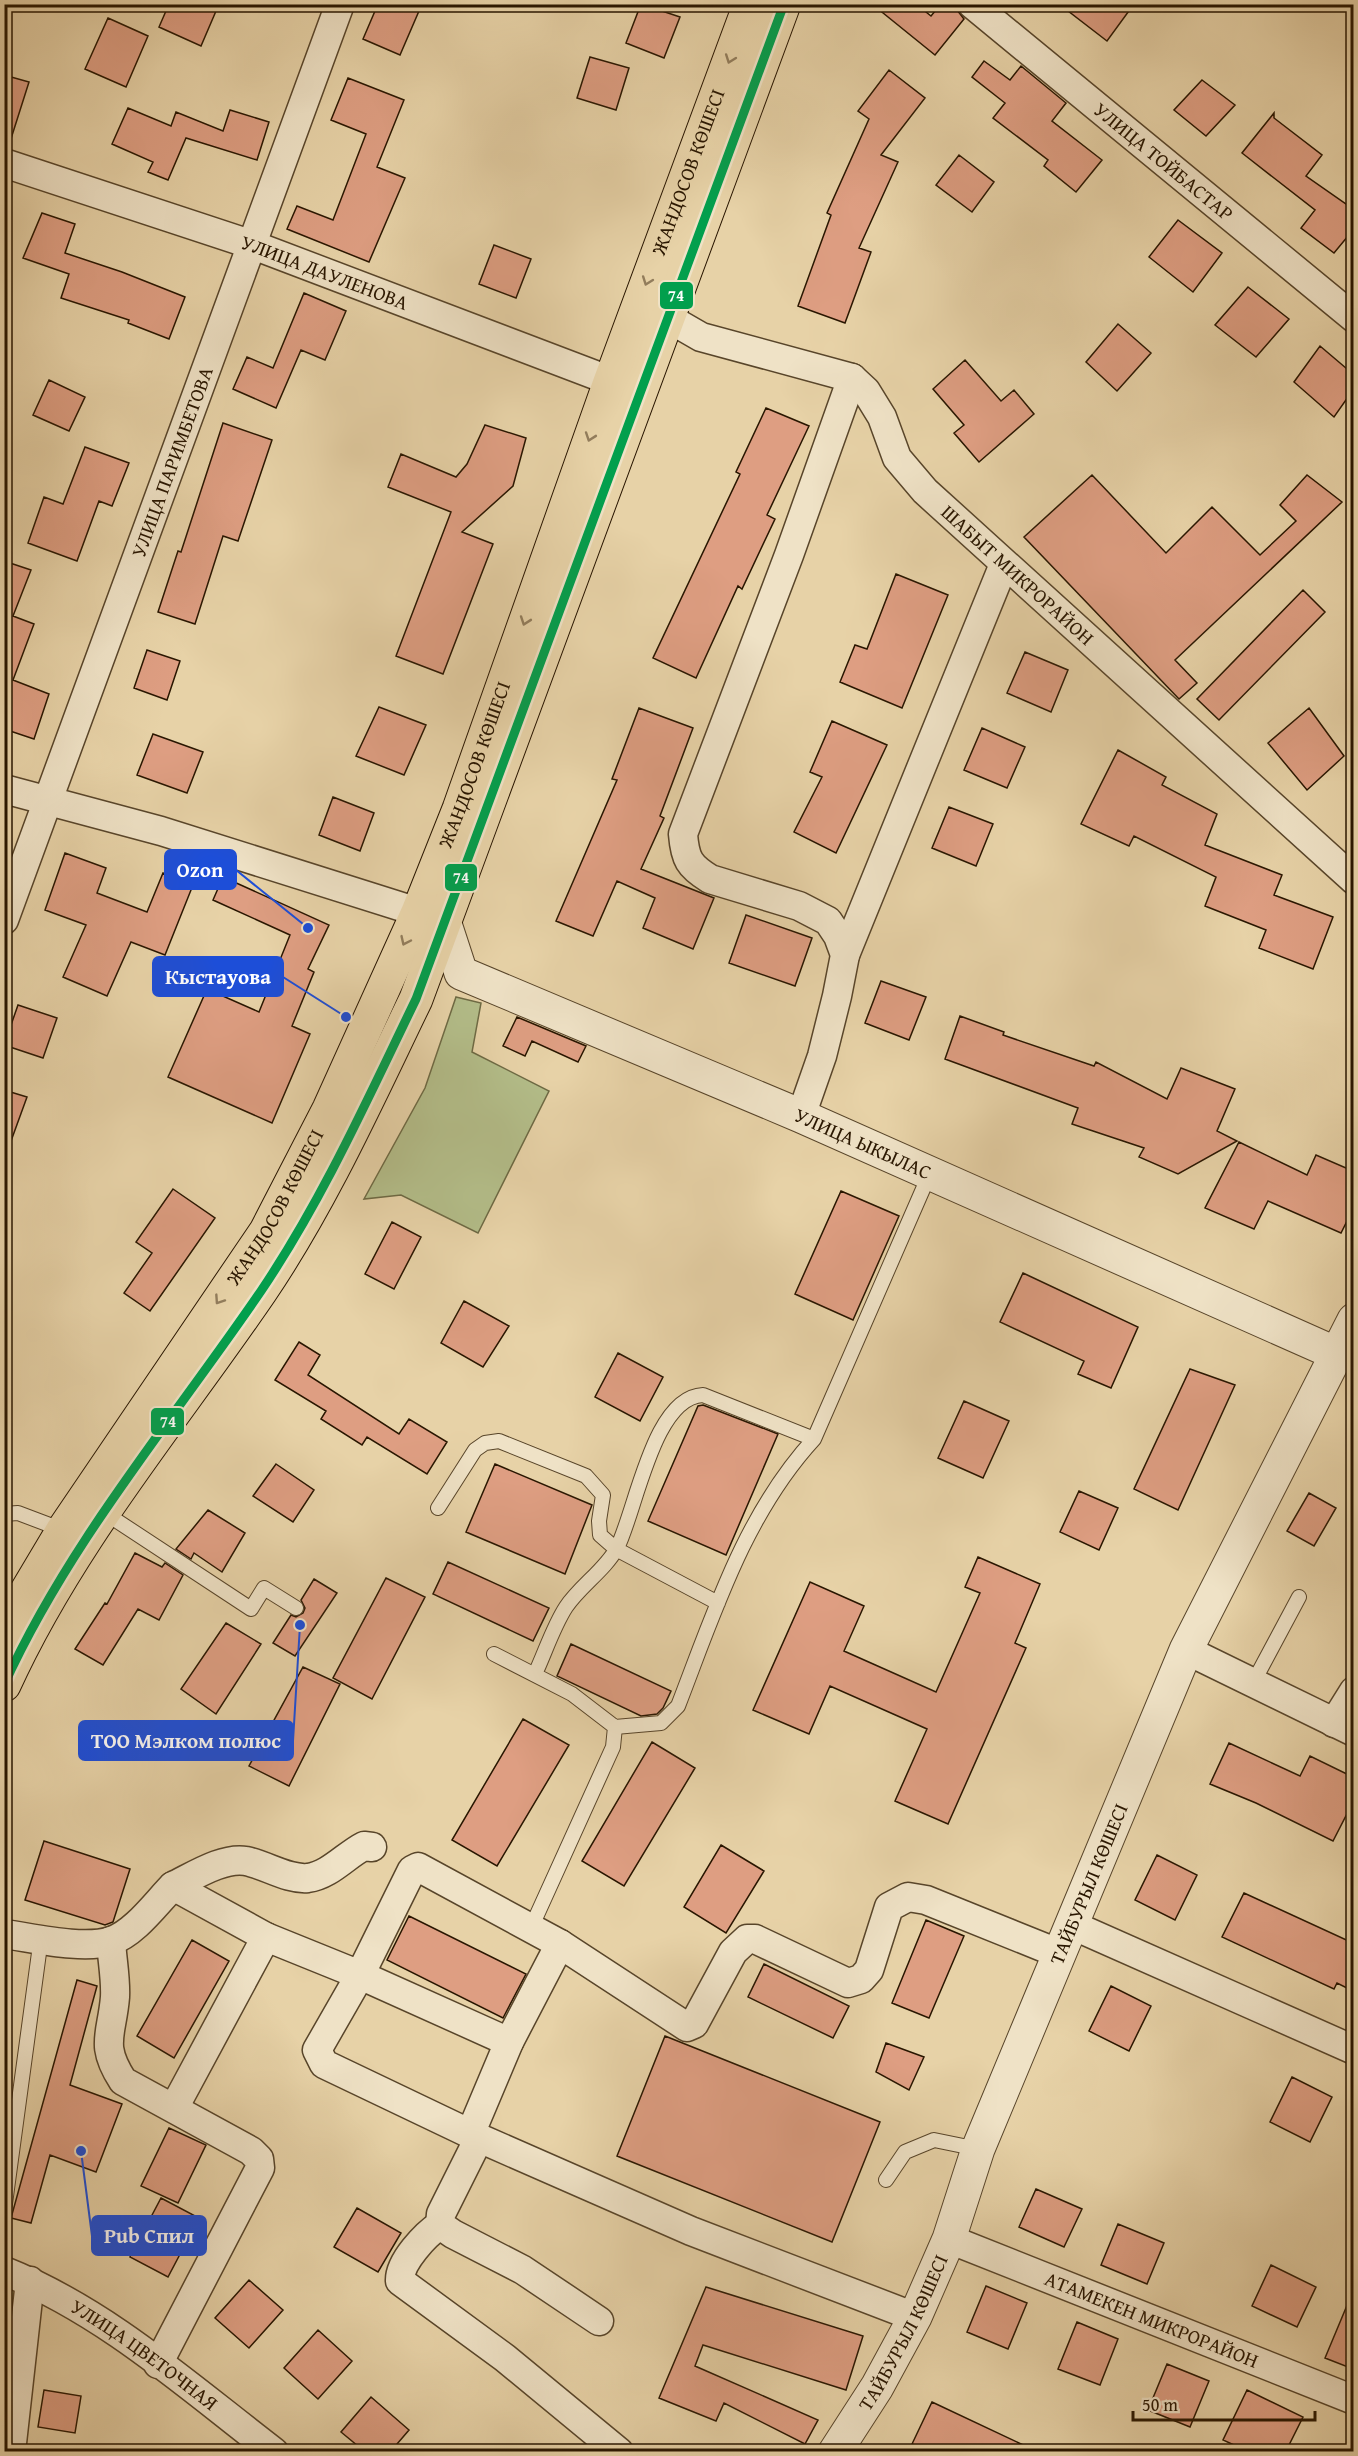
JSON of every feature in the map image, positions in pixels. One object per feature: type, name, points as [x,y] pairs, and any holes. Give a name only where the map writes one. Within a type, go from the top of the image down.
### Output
[{"type":"main road","name":"ЖАНДОСОВ КӨШЕСІ","points":[[4,1685],[25,1639],[50,1596],[105,1513],[262,1289],[302,1225],[339,1158],[416,999],[431,918],[463,798],[610,382],[750,4]]},
{"type":"main road","name":"ЖАНДОСОВ КӨШЕСІ","points":[[4,1629],[63,1530],[266,1231],[431,918],[641,392],[784,4]]},
{"type":"street","name":"УЛИЦА ПАРИМБЕТОВА","points":[[4,920],[340,4]]},
{"type":"street","name":"УЛИЦА ТОЙБАСТАР","points":[[972,4],[1353,318]]},
{"type":"street","name":"УЛИЦА ДАУЛЕНОВА","points":[[4,163],[253,245],[641,392]]},
{"type":"street","points":[[668,318],[701,337],[852,378],[789,555],[683,834],[684,855],[698,872],[737,889],[799,906],[828,921],[838,936],[845,956]]},
{"type":"street","name":"ШАБЫТ МИКРОРАЙОН","points":[[852,378],[866,391],[882,417],[897,458],[925,491],[1353,880]]},
{"type":"street","points":[[801,1116],[822,1056],[845,956],[1004,564]]},
{"type":"street","points":[[4,789],[161,831],[431,918]]},
{"type":"street","name":"УЛИЦА ЫКЫЛАС","points":[[431,918],[461,972],[801,1116],[1337,1354]]},
{"type":"street","name":"ТАЙБУРЫЛ КӨШЕСІ","points":[[835,2451],[877,2387],[915,2317],[949,2239],[978,2149],[1186,1650],[1353,1320]]},
{"type":"street","points":[[1186,1650],[1344,1727],[1353,1691]]},
{"type":"street","points":[[4,1934],[88,1944],[111,1941],[127,1932],[173,1886],[217,1865],[244,1861],[296,1877],[309,1878],[341,1862],[364,1846],[372,1847]]},
{"type":"street","points":[[915,2317],[691,2231],[479,2138],[324,2064],[317,2050],[360,1975],[415,1868],[560,1944],[687,2026],[694,2024],[733,1952],[747,1939],[755,1939],[848,1983],[861,1979],[870,1970],[889,1907],[908,1897],[1066,1939],[1353,2050]]},
{"type":"street","points":[[173,1886],[267,1937],[360,1975],[508,2042]]},
{"type":"street","points":[[174,2108],[267,1937]]},
{"type":"street","points":[[111,1941],[115,1996],[107,2037],[112,2064],[123,2081],[251,2151],[259,2159],[260,2168],[158,2364]]},
{"type":"street","points":[[479,2138],[474,2132],[474,2126],[508,2042],[560,1944]]},
{"type":"street","points":[[479,2138],[441,2214],[440,2224],[418,2244],[400,2274],[400,2281],[505,2358],[593,2433],[619,2451]]},
{"type":"street","points":[[440,2224],[470,2243],[523,2270],[599,2321]]},
{"type":"street","name":"АТАМЕКЕН МИКРОРАЙОН","points":[[949,2239],[1353,2400]]},
{"type":"street","points":[[11,2451],[17,2276]]},
{"type":"street","name":"УЛИЦА ЦВЕТОЧНАЯ","points":[[17,2276],[98,2319],[274,2451]]},
{"type":"lane","points":[[495,1654],[572,1694],[615,1727],[662,1722],[678,1706],[740,1550],[790,1465],[814,1439],[930,1173]]},
{"type":"lane","points":[[535,1674],[565,1608],[616,1549],[662,1426],[677,1405],[691,1395],[703,1395],[814,1439]]},
{"type":"lane","points":[[438,1508],[475,1450],[485,1443],[499,1441],[586,1476],[603,1495],[599,1521],[600,1535],[616,1549],[718,1603]]},
{"type":"lane","points":[[4,1514],[18,1513],[63,1530]]},
{"type":"lane","points":[[105,1513],[251,1609],[264,1588],[296,1608]]},
{"type":"lane","points":[[1253,1683],[1299,1597]]},
{"type":"lane","points":[[531,1928],[613,1747],[615,1727]]},
{"type":"lane","points":[[4,2211],[41,1938]]},
{"type":"lane","points":[[886,2180],[905,2152],[934,2140],[978,2149]]},
{"type":"green space","points":[[456,997],[481,1003],[472,1052],[549,1091],[478,1233],[401,1195],[364,1199],[425,1088]]},
{"type":"green space","points":[[30,2281],[4,2451],[4,2289],[6,2286]]},
{"type":"building","points":[[169,4],[219,4],[201,46],[159,27]]},
{"type":"building","points":[[378,4],[422,4],[400,55],[363,39]]},
{"type":"building","points":[[641,4],[680,17],[664,58],[626,43]]},
{"type":"building","points":[[872,4],[916,4],[931,16],[941,4],[956,4],[957,10],[964,19],[935,55]]},
{"type":"building","points":[[1059,4],[1134,4],[1107,41]]},
{"type":"building","points":[[108,18],[148,36],[126,87],[85,69]]},
{"type":"building","points":[[590,57],[629,68],[616,110],[577,98]]},
{"type":"building","points":[[984,61],[1010,80],[1021,66],[1066,103],[1052,121],[1102,160],[1076,192],[1044,166],[1048,160],[993,118],[1005,103],[972,77]]},
{"type":"building","points":[[889,70],[925,98],[881,155],[898,162],[859,248],[871,252],[845,323],[798,306],[831,215],[827,213],[869,119],[858,111]]},
{"type":"building","points":[[4,75],[29,82],[9,145],[4,145]]},
{"type":"building","points":[[348,78],[404,100],[377,167],[405,178],[369,262],[287,229],[297,206],[333,220],[366,134],[331,120]]},
{"type":"building","points":[[1202,80],[1235,105],[1206,136],[1174,110]]},
{"type":"building","points":[[128,108],[171,126],[176,112],[223,131],[230,110],[269,122],[257,160],[186,138],[168,180],[148,172],[153,162],[112,144]]},
{"type":"building","points":[[1274,113],[1274,118],[1322,155],[1306,176],[1353,209],[1353,230],[1334,253],[1301,228],[1315,210],[1242,153]]},
{"type":"building","points":[[959,155],[994,182],[972,212],[936,185]]},
{"type":"building","points":[[42,213],[75,224],[65,253],[185,297],[169,339],[128,323],[129,320],[61,298],[69,274],[23,258]]},
{"type":"building","points":[[1178,220],[1222,253],[1193,292],[1149,257]]},
{"type":"building","points":[[494,245],[531,259],[516,298],[479,284]]},
{"type":"building","points":[[1248,287],[1289,319],[1256,357],[1215,325]]},
{"type":"building","points":[[304,293],[346,311],[325,360],[301,350],[276,408],[233,389],[247,357],[273,368]]},
{"type":"building","points":[[1118,324],[1151,353],[1117,391],[1086,362]]},
{"type":"building","points":[[1320,346],[1353,374],[1353,390],[1334,417],[1294,382]]},
{"type":"building","points":[[965,360],[1001,401],[1014,390],[1034,414],[979,462],[954,433],[964,425],[933,389]]},
{"type":"building","points":[[49,380],[85,397],[69,431],[33,415]]},
{"type":"building","points":[[766,408],[809,426],[767,515],[775,519],[742,589],[738,586],[696,678],[653,658],[740,474],[736,472]]},
{"type":"building","points":[[223,423],[272,440],[238,541],[223,536],[195,624],[158,612],[178,551],[181,552]]},
{"type":"building","points":[[485,425],[526,438],[513,486],[462,532],[493,544],[443,674],[396,656],[451,512],[388,487],[401,454],[456,477],[467,464]]},
{"type":"building","points":[[85,447],[129,463],[112,506],[99,501],[77,561],[28,543],[44,497],[63,504]]},
{"type":"building","points":[[1092,475],[1166,553],[1212,507],[1260,555],[1296,521],[1280,505],[1307,475],[1342,502],[1175,660],[1197,683],[1179,699],[1024,537]]},
{"type":"building","points":[[4,561],[31,570],[13,616],[34,624],[13,680],[49,694],[34,739],[4,729]]},
{"type":"building","points":[[896,574],[948,595],[902,708],[840,682],[855,645],[867,649]]},
{"type":"building","points":[[1303,590],[1325,612],[1219,720],[1197,699]]},
{"type":"building","points":[[147,650],[180,661],[167,700],[134,688]]},
{"type":"building","points":[[1025,652],[1068,670],[1051,712],[1007,693]]},
{"type":"building","points":[[379,707],[426,725],[404,775],[356,756]]},
{"type":"building","points":[[639,708],[693,728],[660,816],[664,818],[641,869],[714,898],[693,949],[643,928],[655,898],[617,881],[593,936],[556,921],[617,780],[612,779]]},
{"type":"building","points":[[1309,708],[1344,756],[1307,790],[1268,743]]},
{"type":"building","points":[[832,721],[887,745],[836,853],[794,832],[822,777],[810,772]]},
{"type":"building","points":[[982,728],[1025,747],[1007,788],[964,770]]},
{"type":"building","points":[[153,734],[203,752],[187,793],[137,775]]},
{"type":"building","points":[[1118,750],[1166,777],[1162,785],[1217,814],[1205,845],[1282,875],[1274,895],[1333,917],[1313,969],[1259,948],[1266,930],[1205,906],[1216,877],[1134,836],[1129,846],[1081,824]]},
{"type":"building","points":[[333,797],[374,813],[360,851],[319,835]]},
{"type":"building","points":[[949,807],[993,824],[976,866],[932,848]]},
{"type":"building","points":[[65,853],[106,868],[97,893],[147,912],[163,873],[193,885],[165,955],[131,942],[107,996],[63,977],[86,925],[45,910]]},
{"type":"building","points":[[223,877],[329,925],[308,969],[314,972],[292,1026],[310,1034],[272,1123],[168,1077],[207,989],[259,1012],[290,935],[213,900]]},
{"type":"building","points":[[746,915],[812,938],[795,986],[729,963]]},
{"type":"building","points":[[881,981],[926,997],[909,1040],[865,1023]]},
{"type":"building","points":[[18,1005],[57,1018],[43,1058],[4,1045]]},
{"type":"building","points":[[960,1016],[1004,1032],[1003,1035],[1094,1066],[1096,1062],[1167,1099],[1181,1068],[1235,1089],[1217,1131],[1237,1141],[1178,1174],[1139,1157],[1144,1148],[1072,1124],[1078,1108],[945,1059]]},
{"type":"building","points":[[517,1017],[586,1046],[578,1062],[532,1041],[525,1056],[503,1046]]},
{"type":"building","points":[[4,1090],[27,1097],[7,1152],[4,1151]]},
{"type":"building","points":[[1239,1142],[1307,1175],[1316,1155],[1353,1171],[1353,1209],[1341,1233],[1268,1201],[1254,1229],[1205,1208]]},
{"type":"building","points":[[173,1189],[215,1218],[150,1311],[124,1293],[152,1253],[136,1242]]},
{"type":"building","points":[[841,1191],[899,1216],[853,1320],[795,1294]]},
{"type":"building","points":[[392,1222],[421,1237],[394,1289],[365,1274]]},
{"type":"building","points":[[1023,1273],[1138,1327],[1111,1388],[1078,1374],[1084,1361],[1000,1322]]},
{"type":"building","points":[[464,1301],[509,1326],[483,1367],[441,1343]]},
{"type":"building","points":[[299,1342],[320,1355],[308,1375],[399,1434],[409,1419],[447,1442],[427,1474],[367,1437],[362,1445],[321,1419],[326,1411],[275,1380]]},
{"type":"building","points":[[618,1353],[663,1377],[640,1421],[595,1397]]},
{"type":"building","points":[[1190,1369],[1235,1385],[1178,1510],[1134,1489]]},
{"type":"building","points":[[964,1401],[1009,1421],[983,1478],[938,1458]]},
{"type":"building","points":[[703,1405],[778,1434],[726,1555],[648,1521],[698,1406]]},
{"type":"building","points":[[276,1464],[314,1490],[293,1522],[253,1496]]},
{"type":"building","points":[[495,1464],[592,1505],[565,1574],[466,1532]]},
{"type":"building","points":[[1079,1491],[1118,1508],[1099,1550],[1060,1532]]},
{"type":"building","points":[[1309,1493],[1336,1508],[1314,1546],[1287,1531]]},
{"type":"building","points":[[208,1510],[245,1533],[222,1572],[194,1553],[191,1559],[176,1549]]},
{"type":"building","points":[[135,1553],[162,1567],[165,1563],[183,1575],[159,1620],[138,1609],[103,1665],[75,1649],[105,1603],[107,1604]]},
{"type":"building","points":[[978,1557],[1040,1584],[1015,1643],[1026,1648],[948,1824],[895,1801],[927,1729],[830,1686],[809,1734],[753,1710],[810,1582],[864,1606],[844,1651],[936,1692],[980,1593],[965,1587]]},
{"type":"building","points":[[448,1562],[549,1608],[533,1641],[433,1594]]},
{"type":"building","points":[[386,1578],[425,1597],[372,1699],[333,1678]]},
{"type":"building","points":[[314,1579],[337,1593],[295,1656],[273,1643],[291,1615],[296,1617],[303,1613],[305,1608],[301,1600]]},
{"type":"building","points":[[226,1623],[261,1644],[216,1714],[181,1689]]},
{"type":"building","points":[[571,1644],[671,1691],[663,1708],[657,1714],[641,1716],[557,1676]]},
{"type":"building","points":[[303,1667],[340,1684],[289,1786],[249,1766]]},
{"type":"building","points":[[523,1719],[569,1745],[497,1866],[452,1840]]},
{"type":"building","points":[[652,1742],[695,1768],[624,1886],[582,1861]]},
{"type":"building","points":[[1229,1743],[1300,1776],[1310,1756],[1353,1777],[1353,1802],[1333,1841],[1256,1803],[1210,1784]]},
{"type":"building","points":[[44,1841],[130,1869],[113,1922],[105,1925],[25,1900]]},
{"type":"building","points":[[721,1845],[764,1871],[726,1933],[684,1907]]},
{"type":"building","points":[[1157,1855],[1197,1875],[1175,1920],[1135,1900]]},
{"type":"building","points":[[1244,1893],[1353,1943],[1353,1991],[1337,1983],[1334,1989],[1222,1937]]},
{"type":"building","points":[[409,1916],[526,1974],[503,2018],[387,1960]]},
{"type":"building","points":[[926,1920],[964,1936],[929,2018],[892,2003]]},
{"type":"building","points":[[192,1940],[229,1961],[174,2058],[137,2036]]},
{"type":"building","points":[[764,1964],[849,2006],[833,2038],[748,1997]]},
{"type":"building","points":[[77,1980],[97,1986],[70,2085],[122,2104],[96,2172],[50,2155],[31,2223],[11,2218]]},
{"type":"building","points":[[1111,1986],[1151,2006],[1129,2051],[1089,2031]]},
{"type":"building","points":[[665,2036],[880,2122],[832,2242],[617,2156]]},
{"type":"building","points":[[886,2043],[924,2057],[909,2090],[876,2072]]},
{"type":"building","points":[[1292,2077],[1332,2097],[1310,2142],[1270,2122]]},
{"type":"building","points":[[169,2128],[206,2145],[178,2203],[141,2186]]},
{"type":"building","points":[[1036,2189],[1082,2209],[1064,2247],[1019,2227]]},
{"type":"building","points":[[161,2198],[199,2218],[168,2277],[130,2257]]},
{"type":"building","points":[[357,2208],[401,2233],[378,2272],[334,2247]]},
{"type":"building","points":[[1118,2224],[1164,2243],[1147,2284],[1101,2265]]},
{"type":"building","points":[[1271,2265],[1316,2287],[1297,2327],[1252,2306]]},
{"type":"building","points":[[249,2280],[283,2310],[249,2348],[215,2318]]},
{"type":"building","points":[[986,2286],[1027,2303],[1008,2349],[967,2332]]},
{"type":"building","points":[[706,2287],[863,2336],[846,2390],[703,2345],[695,2366],[818,2420],[805,2444],[724,2403],[716,2421],[659,2398]]},
{"type":"building","points":[[1353,2291],[1353,2369],[1325,2358]]},
{"type":"building","points":[[1077,2322],[1118,2339],[1100,2385],[1058,2369]]},
{"type":"building","points":[[318,2330],[352,2361],[318,2399],[284,2368]]},
{"type":"building","points":[[1167,2364],[1209,2381],[1190,2427],[1148,2410]]},
{"type":"building","points":[[44,2390],[81,2396],[75,2433],[38,2427]]},
{"type":"building","points":[[1247,2390],[1303,2417],[1286,2451],[1247,2451],[1223,2440]]},
{"type":"building","points":[[371,2397],[409,2430],[391,2451],[364,2451],[341,2432]]},
{"type":"building","points":[[932,2402],[1036,2451],[928,2451],[912,2444]]},
{"type":"transit line","name":"74","points":[[4,1685],[59,1581],[124,1483],[261,1291],[305,1220],[344,1148],[416,999],[784,4]]},
{"type":"place","name":"Ozon","points":[[308,928]]},
{"type":"place","name":"Кыстауова","points":[[346,1017]]},
{"type":"place","name":"ТОО Мэлком полюс","points":[[300,1625]]},
{"type":"place","name":"Pub Спил","points":[[81,2151]]}]
